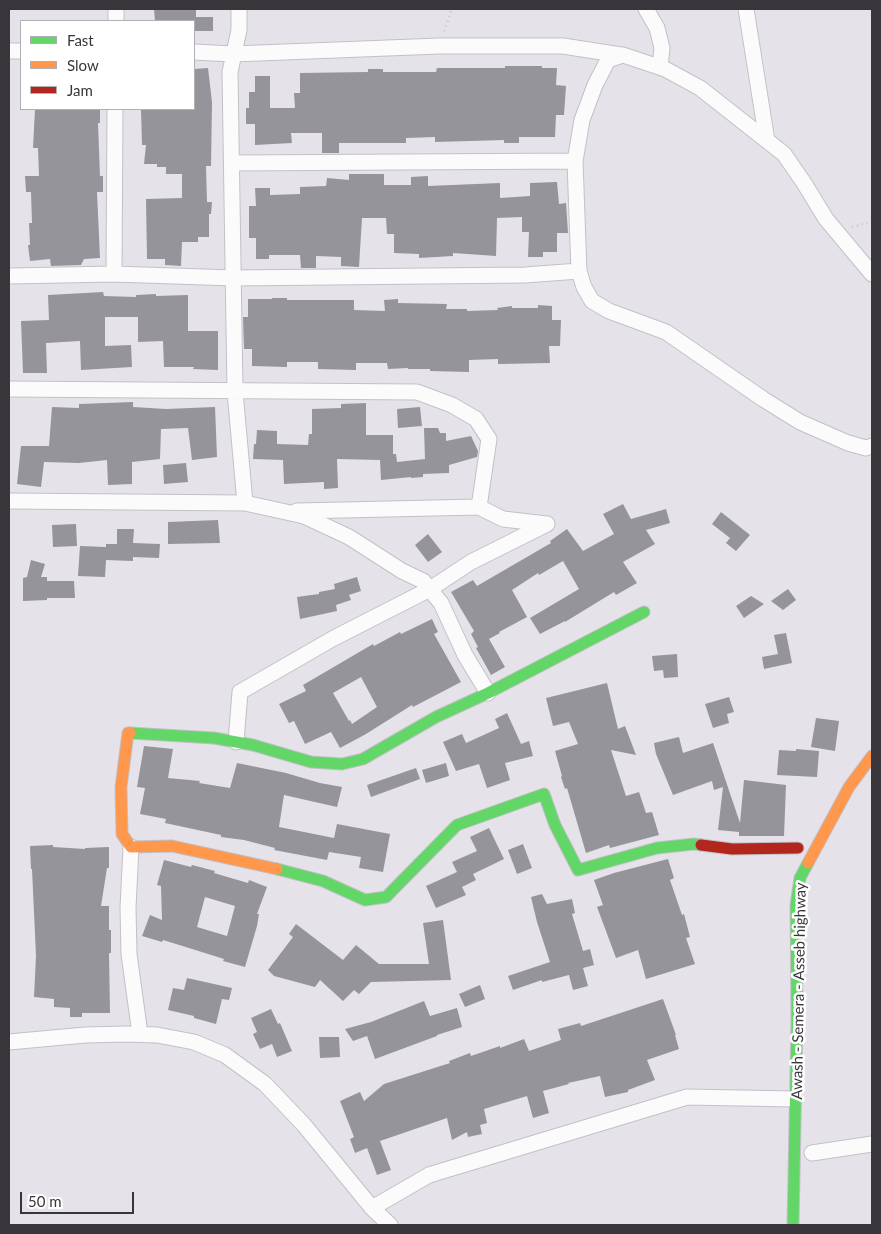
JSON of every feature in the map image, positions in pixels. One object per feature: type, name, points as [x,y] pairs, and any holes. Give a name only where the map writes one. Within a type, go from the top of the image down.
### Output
[{"type":"main road","points":[[644,612],[488,693],[436,717],[362,759],[342,764],[311,762],[253,745],[214,738],[128,733],[122,787],[122,834],[131,847],[172,846],[243,861],[323,880],[365,900],[386,897],[457,825],[544,794],[556,825],[578,870],[657,848],[694,844],[732,849],[798,848]]},
{"type":"main road","points":[[826,830],[849,787],[872,756]]},
{"type":"main road","name":"Awash - Semera - Asseb highway","points":[[817,871],[826,830]]},
{"type":"main road","name":"Awash - Semera - Asseb highway","points":[[793,1225],[797,1021],[796,905],[800,878],[826,830]]},
{"type":"street","points":[[239,9],[240,30],[230,72],[235,392],[245,503]]},
{"type":"street","points":[[646,9],[656,28],[662,48],[660,67]]},
{"type":"street","points":[[746,9],[766,141]]},
{"type":"street","points":[[195,52],[233,54],[439,46],[562,46],[624,55],[660,67],[700,88],[784,154],[826,219],[872,274]]},
{"type":"street","points":[[624,55],[608,60],[595,85],[582,120],[575,161],[579,272],[584,287],[592,301],[609,311],[666,332],[763,399],[800,422],[848,443],[866,448],[872,446]]},
{"type":"street","points":[[114,274],[115,110]]},
{"type":"street","points":[[232,163],[575,161]]},
{"type":"street","points":[[9,276],[114,274],[234,278],[525,275],[579,272]]},
{"type":"street","points":[[9,389],[417,392],[452,405],[476,419],[489,439],[480,507]]},
{"type":"street","points":[[9,501],[245,503],[304,516],[349,537],[402,571],[423,581],[441,603],[465,655],[488,693]]},
{"type":"street","points":[[236,742],[240,692],[334,638],[430,589],[471,562],[548,524],[503,519],[480,507],[284,511]]},
{"type":"street","points":[[131,847],[128,908],[129,954],[140,1034]]},
{"type":"street","points":[[9,1042],[85,1035],[157,1035],[194,1042],[225,1055],[265,1084],[304,1125],[372,1208],[390,1225]]},
{"type":"street","points":[[372,1208],[429,1175],[687,1097],[794,1099]]},
{"type":"street","points":[[812,1153],[872,1144]]},
{"type":"path","points":[[439,46],[452,9]]},
{"type":"path","points":[[836,230],[872,222]]},
{"type":"building","points":[[154,9],[196,9],[196,17],[213,17],[213,31],[195,31],[195,20],[155,20]]},
{"type":"building","points":[[505,66],[557,68],[556,85],[566,86],[564,115],[556,115],[555,137],[519,137],[519,143],[504,143],[504,140],[435,142],[435,137],[406,138],[406,143],[339,143],[339,153],[322,153],[322,133],[291,133],[292,143],[255,145],[255,124],[246,124],[249,92],[255,92],[255,76],[270,76],[270,108],[295,108],[294,93],[300,93],[300,73],[368,72],[368,69],[383,69],[383,72],[436,72],[437,68],[505,68]]},
{"type":"building","points":[[208,68],[212,102],[211,166],[206,166],[207,202],[212,202],[211,214],[209,214],[209,237],[198,237],[198,242],[182,242],[181,266],[165,265],[165,259],[147,259],[146,199],[182,198],[182,174],[166,174],[166,167],[157,167],[157,164],[144,164],[146,145],[142,145],[141,110],[195,110],[195,69]]},
{"type":"building","points":[[35,110],[100,110],[100,123],[98,123],[100,176],[103,176],[103,192],[97,192],[100,258],[84,259],[81,265],[51,266],[50,259],[30,261],[28,245],[30,245],[29,223],[32,223],[31,192],[26,192],[25,176],[39,176],[38,148],[33,148]]},
{"type":"building","points":[[349,174],[384,174],[384,185],[411,185],[411,177],[428,176],[428,186],[500,183],[500,198],[530,196],[530,183],[557,182],[559,204],[566,203],[568,233],[557,233],[557,252],[543,252],[543,257],[528,257],[529,232],[522,232],[522,217],[497,218],[496,256],[453,253],[453,256],[419,258],[419,254],[394,253],[394,234],[387,234],[386,218],[362,218],[359,267],[341,266],[341,257],[316,256],[316,268],[301,268],[300,255],[269,255],[269,259],[256,259],[256,238],[249,238],[249,206],[256,206],[255,188],[270,188],[270,195],[300,194],[300,187],[326,186],[327,178],[349,180]]},
{"type":"building","points":[[103,292],[104,296],[188,295],[188,331],[218,331],[218,370],[193,369],[194,367],[164,367],[163,341],[138,342],[138,317],[105,317],[105,346],[131,345],[132,367],[81,370],[80,341],[46,343],[47,373],[23,373],[21,321],[49,320],[48,295]]},
{"type":"building","points":[[287,298],[287,300],[354,300],[354,310],[385,311],[384,300],[398,299],[398,303],[447,304],[446,309],[467,309],[467,311],[498,310],[497,308],[512,306],[512,308],[538,308],[538,305],[552,306],[552,320],[561,320],[560,346],[549,346],[550,363],[498,364],[498,359],[469,360],[469,372],[430,371],[430,369],[408,368],[388,369],[387,363],[356,363],[356,370],[318,369],[318,362],[287,362],[287,367],[252,366],[252,349],[244,349],[243,317],[248,317],[248,299]]},
{"type":"building","points":[[133,402],[133,407],[166,409],[215,407],[217,457],[192,460],[188,428],[161,429],[160,459],[132,462],[132,484],[108,485],[107,460],[79,463],[44,462],[41,487],[17,484],[21,446],[49,446],[52,407],[79,408],[79,404]]},
{"type":"building","points":[[366,403],[366,435],[393,435],[393,454],[396,454],[397,462],[425,459],[424,428],[438,428],[440,433],[446,433],[446,441],[471,436],[478,451],[477,457],[449,465],[449,473],[423,474],[423,477],[381,480],[380,460],[337,459],[338,488],[324,489],[324,482],[284,484],[283,460],[253,459],[257,430],[277,431],[277,444],[308,445],[309,434],[312,434],[312,409],[341,408],[341,404]]},
{"type":"building","points":[[420,407],[422,426],[398,428],[397,409]]},
{"type":"building","points":[[186,463],[188,482],[164,484],[163,465]]},
{"type":"building","points":[[623,504],[631,519],[666,509],[670,523],[646,530],[655,544],[623,562],[637,583],[616,595],[614,592],[565,622],[540,634],[530,618],[579,589],[563,561],[539,575],[538,573],[512,590],[527,617],[489,639],[505,667],[491,675],[476,648],[478,647],[471,634],[474,631],[451,592],[473,580],[477,586],[551,543],[550,541],[567,529],[583,551],[614,534],[603,514]]},
{"type":"building","points":[[721,512],[750,535],[736,551],[726,543],[730,538],[712,524]]},
{"type":"building","points":[[218,520],[220,543],[168,544],[168,522]]},
{"type":"building","points":[[76,524],[77,546],[53,547],[52,525]]},
{"type":"building","points":[[117,529],[134,529],[133,543],[160,544],[159,558],[133,557],[133,561],[106,560],[105,577],[78,576],[80,546],[106,547],[106,544],[117,544]]},
{"type":"building","points":[[428,534],[442,552],[428,562],[415,545]]},
{"type":"building","points":[[31,560],[45,564],[41,577],[47,577],[47,581],[74,581],[75,598],[47,598],[47,600],[23,601],[23,578],[27,577]]},
{"type":"building","points":[[357,577],[361,591],[349,595],[351,600],[336,605],[337,611],[300,619],[297,597],[319,594],[319,592],[335,589],[334,584]]},
{"type":"building","points":[[788,589],[796,600],[783,610],[771,601]]},
{"type":"building","points":[[751,596],[764,604],[744,618],[736,606]]},
{"type":"building","points":[[432,619],[438,632],[434,634],[461,682],[413,707],[412,705],[340,748],[331,732],[305,744],[294,721],[289,723],[279,704],[306,691],[303,685],[373,644],[374,646],[400,632],[401,634]],"holes":[[[361,677],[377,707],[352,724],[333,693]]]},
{"type":"building","points":[[786,633],[792,663],[764,669],[762,657],[778,654],[774,635]]},
{"type":"building","points":[[677,654],[678,677],[664,678],[663,670],[654,671],[652,656]]},
{"type":"building","points":[[607,683],[618,729],[625,726],[636,755],[611,750],[626,796],[639,792],[646,813],[652,812],[659,835],[610,848],[609,845],[586,853],[567,788],[565,789],[561,777],[555,751],[578,744],[569,722],[553,726],[546,698]]},
{"type":"building","points":[[729,697],[734,712],[727,714],[729,723],[713,728],[705,704]]},
{"type":"building","points":[[507,713],[521,744],[529,741],[533,756],[505,763],[510,780],[487,788],[479,764],[456,771],[443,742],[462,734],[466,743],[499,728],[495,719]]},
{"type":"building","points":[[816,718],[839,721],[835,751],[811,747]]},
{"type":"building","points":[[679,737],[683,753],[713,743],[740,823],[744,780],[786,785],[784,836],[739,836],[739,832],[718,830],[723,787],[714,790],[712,781],[673,795],[656,754],[654,743]]},
{"type":"building","points":[[144,746],[173,749],[168,778],[200,781],[199,783],[230,788],[237,763],[342,787],[337,807],[284,795],[279,827],[334,838],[337,824],[390,834],[383,872],[359,868],[361,857],[329,852],[327,860],[274,850],[275,848],[165,823],[166,819],[140,814],[145,788],[137,787]]},
{"type":"building","points":[[796,749],[819,751],[817,777],[777,775],[779,750],[796,751]]},
{"type":"building","points":[[446,763],[449,776],[426,783],[422,770]]},
{"type":"building","points":[[416,768],[420,779],[371,797],[367,785]]},
{"type":"building","points":[[489,828],[504,859],[473,874],[476,880],[462,887],[466,895],[436,908],[426,886],[457,872],[452,862],[477,851],[470,837]]},
{"type":"building","points":[[523,844],[532,868],[517,874],[508,850]]},
{"type":"building","points":[[53,845],[53,847],[85,849],[109,847],[109,868],[107,868],[101,906],[109,906],[109,930],[111,930],[111,953],[109,953],[110,1013],[82,1013],[82,1017],[70,1017],[70,1008],[54,1007],[54,999],[34,997],[36,956],[30,846]]},
{"type":"building","points":[[668,859],[674,878],[670,880],[682,915],[684,914],[690,937],[686,938],[695,964],[646,979],[638,950],[616,958],[597,907],[603,905],[594,880]]},
{"type":"building","points":[[164,860],[215,871],[214,873],[248,883],[249,880],[267,887],[257,914],[259,914],[257,926],[245,967],[163,940],[162,942],[142,936],[150,915],[162,920],[161,886],[157,885]],"holes":[[[205,897],[235,906],[227,936],[197,927]]]},
{"type":"building","points":[[542,894],[547,904],[572,899],[575,913],[572,914],[583,951],[590,949],[594,965],[583,968],[588,986],[573,990],[569,975],[542,982],[542,980],[513,990],[508,976],[550,962],[531,897]]},
{"type":"building","points":[[443,920],[451,980],[371,982],[359,994],[354,990],[343,1001],[320,980],[315,987],[274,976],[268,970],[293,937],[289,934],[296,924],[343,960],[356,945],[379,964],[429,964],[423,923]]},
{"type":"building","points":[[187,978],[232,988],[229,1000],[222,999],[216,1024],[194,1018],[194,1016],[168,1010],[173,988],[184,990]]},
{"type":"building","points":[[480,985],[485,999],[465,1007],[459,994]]},
{"type":"building","points":[[663,999],[679,1049],[647,1060],[655,1080],[628,1090],[628,1092],[605,1097],[600,1076],[568,1083],[543,1091],[549,1113],[533,1118],[527,1096],[484,1109],[487,1123],[480,1125],[482,1134],[468,1137],[467,1132],[452,1140],[447,1118],[380,1141],[391,1170],[377,1175],[367,1148],[355,1153],[350,1139],[354,1137],[340,1101],[360,1092],[364,1101],[384,1084],[450,1063],[449,1061],[470,1053],[471,1056],[524,1039],[529,1051],[561,1040],[558,1029],[580,1023],[581,1026]]},
{"type":"building","points":[[424,1001],[430,1016],[457,1008],[462,1027],[375,1059],[367,1036],[353,1041],[345,1029],[371,1022]]},
{"type":"building","points":[[271,1009],[278,1024],[280,1023],[292,1051],[277,1057],[272,1044],[260,1049],[253,1034],[257,1032],[251,1018]]},
{"type":"building","points":[[319,1037],[339,1037],[340,1057],[320,1058]]},
{"type":"traffic: fast","points":[[130,733],[214,738],[253,745],[311,762],[342,764],[363,759],[436,717],[488,693],[644,612]]},
{"type":"traffic: fast","points":[[277,869],[323,881],[365,900],[386,897],[457,825],[544,794],[555,825],[578,870],[657,848],[701,845]]},
{"type":"traffic: fast","points":[[793,1225],[797,1021],[796,905],[800,878],[808,863]]},
{"type":"traffic: slow","points":[[130,733],[128,733],[121,787],[122,834],[131,847],[172,846],[277,869]]},
{"type":"traffic: slow","points":[[808,863],[849,787],[872,756]]},
{"type":"traffic: jam","points":[[701,845],[732,849],[798,848]]}]
